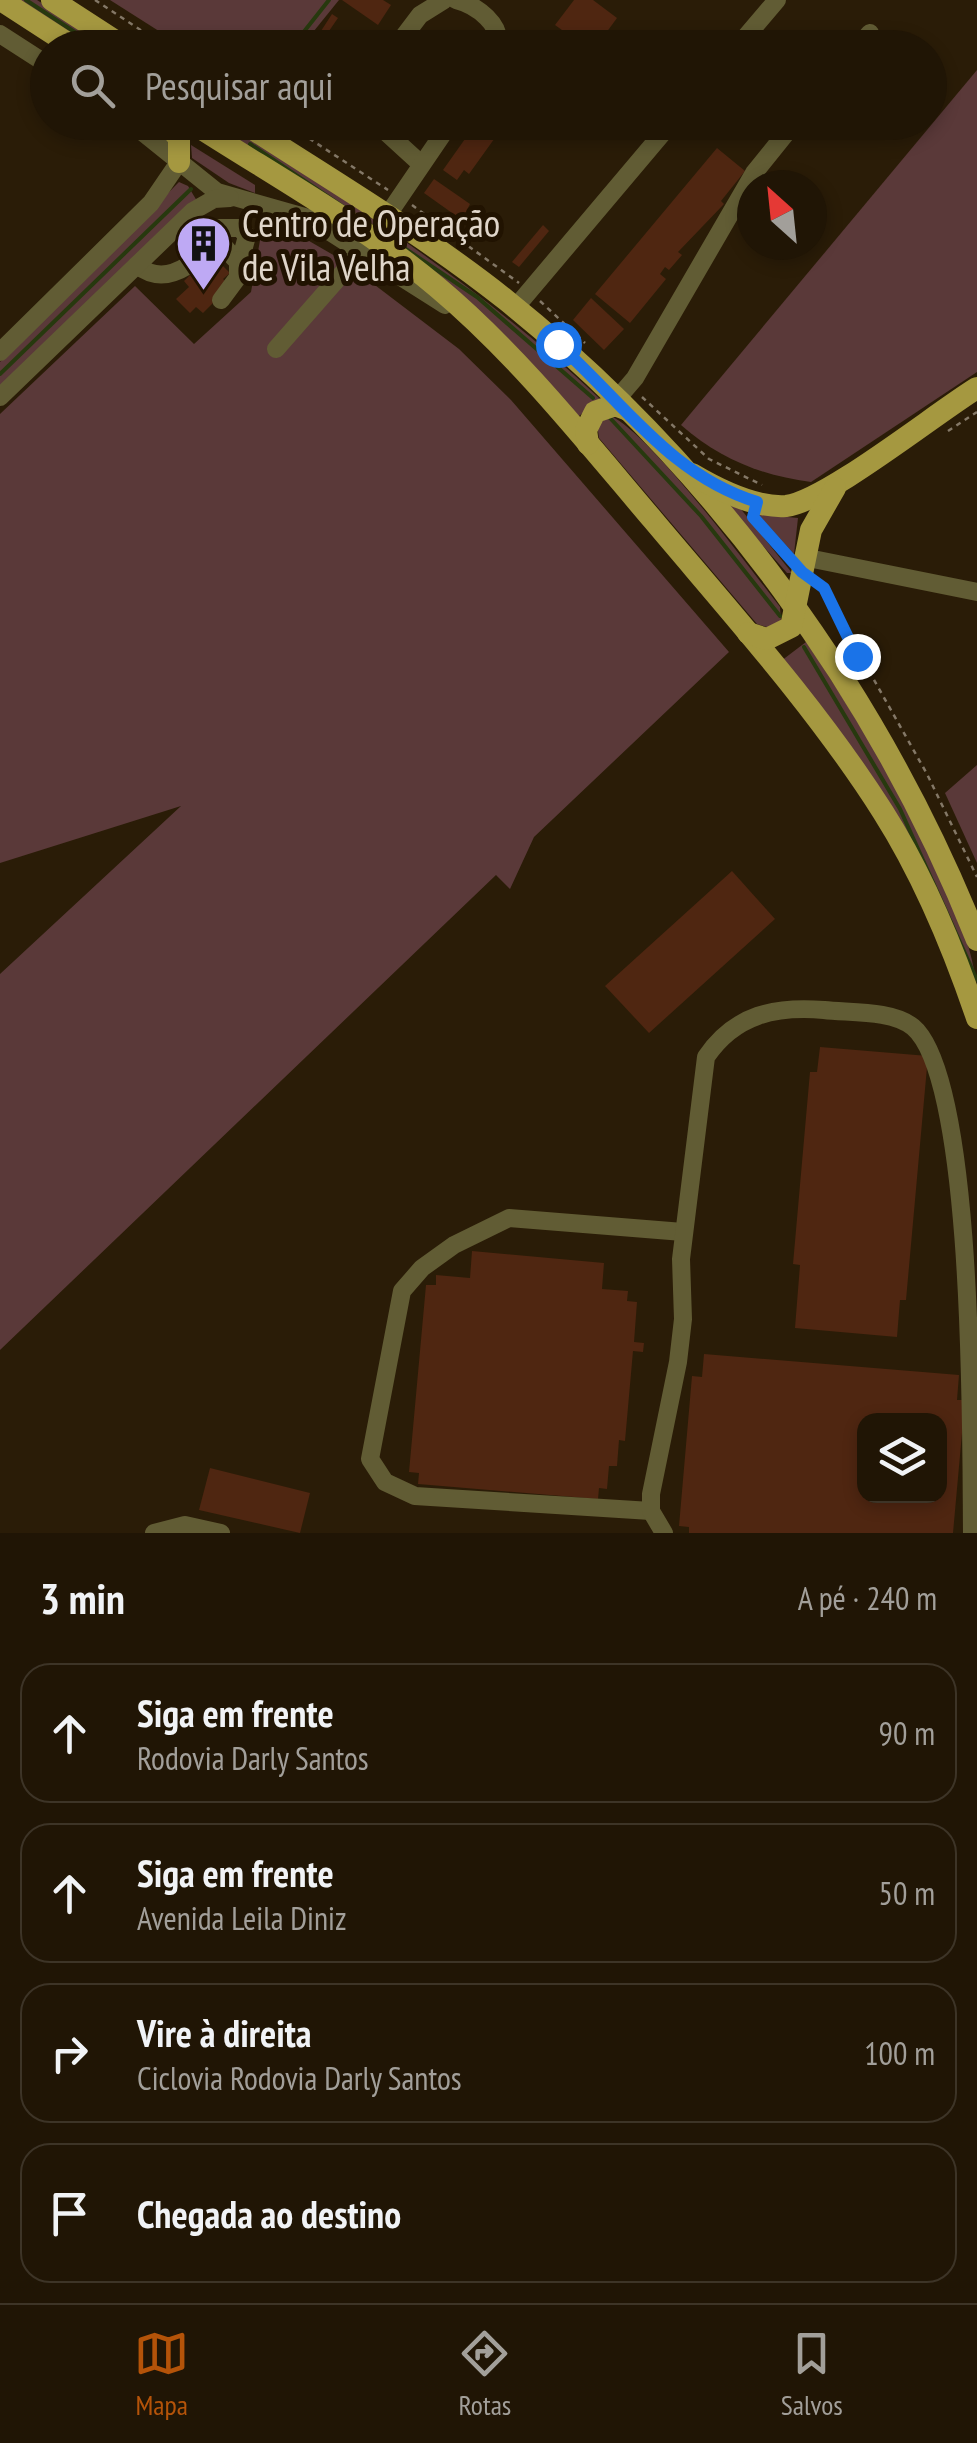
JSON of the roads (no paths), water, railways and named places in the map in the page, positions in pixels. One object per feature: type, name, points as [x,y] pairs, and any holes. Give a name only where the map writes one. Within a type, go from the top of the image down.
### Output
[{"type":"main road","points":[[1,0],[48,30]]},
{"type":"main road","points":[[52,0],[98,30]]},
{"type":"main road","points":[[178,140],[179,162]]},
{"type":"main road","points":[[219,140],[401,259],[482,329],[588,444],[748,633],[884,814],[931,902],[977,1018]]},
{"type":"main road","points":[[270,140],[387,216],[515,308],[622,404],[675,462],[797,607],[905,785],[977,940]]},
{"type":"main road","points":[[675,462],[719,488],[757,502],[797,504],[842,481],[977,388]]},
{"type":"main road","points":[[588,444],[587,424],[595,412],[622,404]]},
{"type":"main road","points":[[836,669],[816,620],[811,530],[820,508],[842,481]]},
{"type":"main road","points":[[748,633],[767,639],[780,636],[791,627],[811,568]]},
{"type":"street","points":[[409,30],[420,15],[444,0]]},
{"type":"street","points":[[456,0],[494,24],[496,30]]},
{"type":"street","points":[[751,30],[777,0]]},
{"type":"street","points":[[0,34],[30,53]]},
{"type":"street","points":[[152,140],[230,198]]},
{"type":"street","points":[[396,140],[422,164]]},
{"type":"street","points":[[387,216],[439,140]]},
{"type":"street","points":[[515,308],[657,140]]},
{"type":"street","points":[[622,404],[754,173],[781,140]]},
{"type":"street","points":[[0,352],[151,204],[179,162]]},
{"type":"street","points":[[137,265],[154,274],[177,272],[192,257],[206,202],[230,198],[297,213],[482,329]]},
{"type":"street","points":[[200,223],[238,260],[238,277],[221,300]]},
{"type":"street","points":[[0,397],[137,265],[200,223]]},
{"type":"street","points":[[276,349],[362,252]]},
{"type":"street","points":[[811,568],[977,592]]},
{"type":"street","points":[[664,1533],[651,1511],[681,1333],[684,1232],[706,1057],[719,1038],[756,1015],[786,1007],[889,1017],[912,1026],[933,1052],[960,1212],[973,1358],[972,1533]]},
{"type":"street","points":[[651,1511],[415,1496],[385,1482],[370,1459],[402,1292],[422,1268],[454,1244],[509,1218],[684,1232]]},
{"type":"street","points":[[154,1533],[184,1525],[220,1533]]},
{"type":"waterway","points":[[26,0],[72,30]]},
{"type":"waterway","points":[[305,30],[329,0]]},
{"type":"waterway","points":[[250,144],[477,297],[593,398]]},
{"type":"waterway","points":[[0,374],[191,189]]},
{"type":"waterway","points":[[610,418],[701,516],[780,616]]},
{"type":"waterway","points":[[804,647],[900,809],[977,980]]},
{"type":"place","name":"Centro de Operação de Vila Velha","points":[[203,293]]}]
